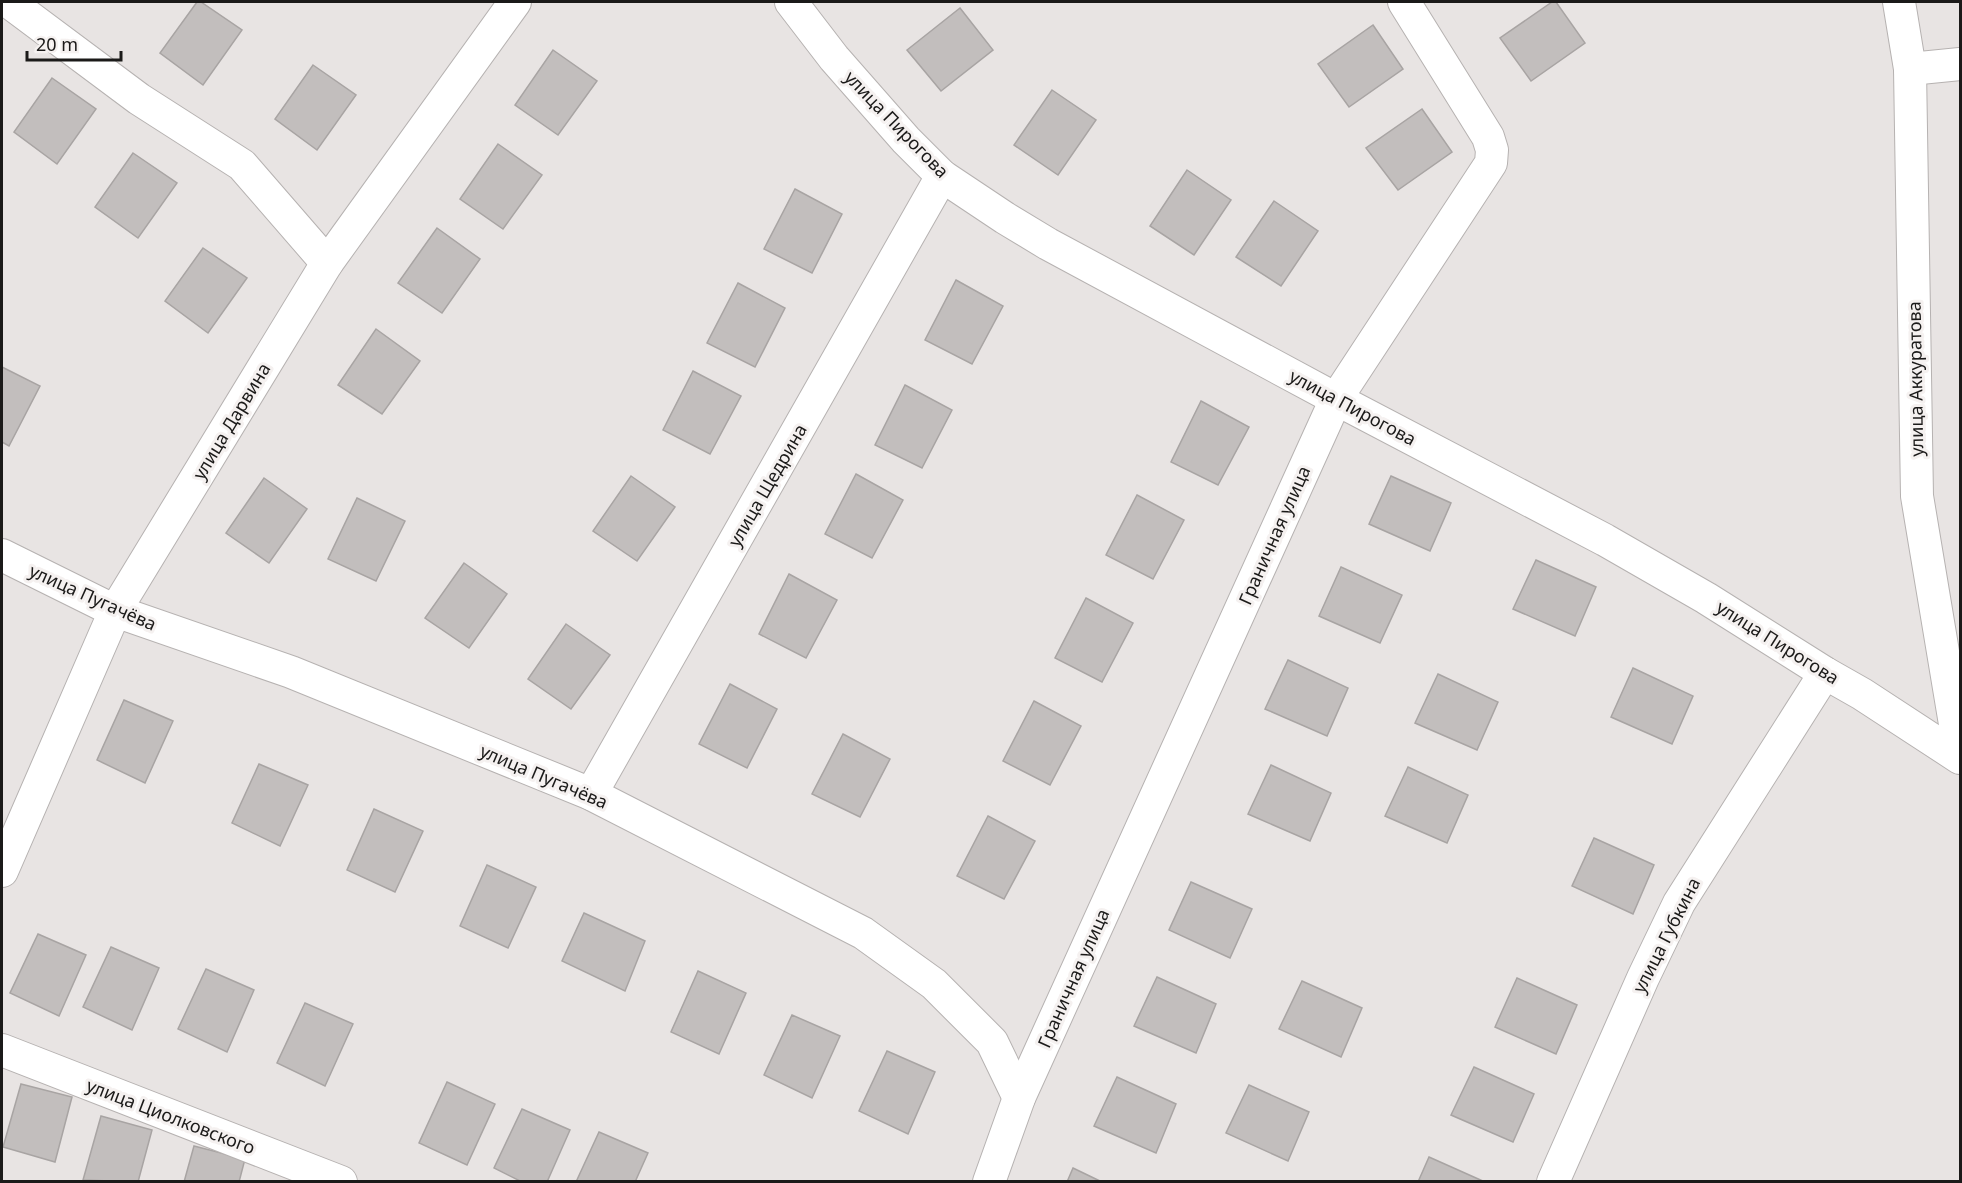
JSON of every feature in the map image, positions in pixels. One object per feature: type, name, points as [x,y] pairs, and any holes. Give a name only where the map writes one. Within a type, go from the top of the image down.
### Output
[{"type":"street","points":[[9,2],[139,99],[242,165],[327,263]]},
{"type":"street","name":"улица Дарвина","points":[[2,871],[115,611],[327,263],[515,2]]},
{"type":"street","name":"улица Пирогова","points":[[791,2],[834,58],[906,140],[942,176],[1005,218],[1048,244],[1336,399],[1615,546],[1706,598],[1960,756]]},
{"type":"street","name":"Граничная улица","points":[[989,1182],[1019,1098],[1336,399],[1491,164],[1492,150],[1488,137],[1404,2]]},
{"type":"street","name":"улица Аккуратова","points":[[1899,2],[1910,69],[1917,496],[1960,756]]},
{"type":"street","points":[[1910,69],[1960,64]]},
{"type":"street","name":"улица Щедрина","points":[[591,794],[942,176]]},
{"type":"street","name":"улица Пугачёва","points":[[2,555],[115,611],[291,672],[591,794],[863,933],[934,984],[992,1042],[1019,1098]]},
{"type":"street","name":"улица Губкина","points":[[1553,1182],[1643,978],[1679,903],[1825,673]]},
{"type":"street","name":"улица Циолковского","points":[[2,1050],[341,1182]]},
{"type":"building","points":[[197,2],[201,2],[242,30],[203,85],[160,53]]},
{"type":"building","points":[[1552,2],[1556,2],[1585,43],[1531,81],[1500,38]]},
{"type":"building","points":[[960,8],[993,50],[941,91],[907,50]]},
{"type":"building","points":[[1373,25],[1403,69],[1349,107],[1318,64]]},
{"type":"building","points":[[553,50],[597,81],[558,135],[515,105]]},
{"type":"building","points":[[313,65],[356,95],[317,150],[275,119]]},
{"type":"building","points":[[52,78],[96,109],[57,164],[14,132]]},
{"type":"building","points":[[1052,90],[1096,120],[1058,175],[1014,145]]},
{"type":"building","points":[[1422,109],[1452,152],[1398,190],[1366,148]]},
{"type":"building","points":[[498,144],[542,175],[503,229],[460,199]]},
{"type":"building","points":[[133,153],[177,183],[138,238],[95,207]]},
{"type":"building","points":[[1187,170],[1231,200],[1194,255],[1150,226]]},
{"type":"building","points":[[795,189],[842,214],[812,273],[764,249]]},
{"type":"building","points":[[1274,201],[1318,231],[1281,286],[1236,257]]},
{"type":"building","points":[[437,228],[480,259],[442,313],[398,283]]},
{"type":"building","points":[[203,248],[247,278],[208,333],[165,301]]},
{"type":"building","points":[[956,280],[1003,306],[972,364],[925,340]]},
{"type":"building","points":[[738,283],[785,308],[755,367],[707,343]]},
{"type":"building","points":[[376,329],[420,361],[382,414],[338,385]]},
{"type":"building","points":[[2,367],[40,386],[9,446],[2,442]]},
{"type":"building","points":[[693,371],[741,396],[710,454],[663,430]]},
{"type":"building","points":[[905,385],[952,410],[922,468],[875,445]]},
{"type":"building","points":[[1201,401],[1249,427],[1218,485],[1171,462]]},
{"type":"building","points":[[856,474],[903,500],[872,558],[825,534]]},
{"type":"building","points":[[631,476],[675,507],[637,561],[593,531]]},
{"type":"building","points":[[1391,476],[1451,503],[1430,551],[1369,524]]},
{"type":"building","points":[[264,478],[307,509],[269,563],[226,533]]},
{"type":"building","points":[[1137,495],[1184,520],[1153,579],[1106,555]]},
{"type":"building","points":[[357,498],[405,521],[376,581],[328,559]]},
{"type":"building","points":[[1536,560],[1596,587],[1575,636],[1513,609]]},
{"type":"building","points":[[464,563],[507,594],[469,648],[425,618]]},
{"type":"building","points":[[1341,567],[1402,595],[1380,643],[1319,616]]},
{"type":"building","points":[[789,574],[837,600],[806,658],[759,634]]},
{"type":"building","points":[[1086,598],[1133,623],[1102,682],[1055,658]]},
{"type":"building","points":[[566,624],[610,655],[571,709],[528,679]]},
{"type":"building","points":[[1288,660],[1348,688],[1327,736],[1265,709]]},
{"type":"building","points":[[1633,668],[1693,696],[1672,744],[1611,717]]},
{"type":"building","points":[[1438,674],[1498,702],[1477,750],[1415,723]]},
{"type":"building","points":[[730,684],[777,709],[747,768],[699,744]]},
{"type":"building","points":[[124,700],[173,721],[145,783],[97,760]]},
{"type":"building","points":[[1034,701],[1081,726],[1050,785],[1003,761]]},
{"type":"building","points":[[843,734],[890,759],[860,817],[812,794]]},
{"type":"building","points":[[259,764],[308,785],[280,846],[232,823]]},
{"type":"building","points":[[1271,765],[1331,793],[1310,841],[1248,814]]},
{"type":"building","points":[[1408,767],[1468,795],[1447,843],[1385,816]]},
{"type":"building","points":[[374,809],[423,831],[395,892],[347,870]]},
{"type":"building","points":[[988,816],[1035,841],[1004,899],[957,876]]},
{"type":"building","points":[[1594,838],[1654,865],[1633,914],[1572,886]]},
{"type":"building","points":[[487,865],[536,887],[508,948],[460,926]]},
{"type":"building","points":[[1191,882],[1252,909],[1230,958],[1169,930]]},
{"type":"building","points":[[584,913],[645,941],[625,991],[562,961]]},
{"type":"building","points":[[38,934],[86,955],[59,1016],[10,993]]},
{"type":"building","points":[[111,947],[159,968],[132,1030],[83,1007]]},
{"type":"building","points":[[206,969],[254,990],[227,1052],[178,1029]]},
{"type":"building","points":[[698,971],[746,993],[719,1054],[671,1032]]},
{"type":"building","points":[[1157,977],[1216,1004],[1196,1053],[1134,1026]]},
{"type":"building","points":[[1517,978],[1577,1005],[1556,1054],[1495,1027]]},
{"type":"building","points":[[1302,981],[1362,1008],[1341,1057],[1279,1029]]},
{"type":"building","points":[[305,1003],[353,1024],[325,1086],[277,1063]]},
{"type":"building","points":[[792,1015],[840,1036],[812,1098],[764,1075]]},
{"type":"building","points":[[887,1051],[935,1072],[908,1134],[859,1111]]},
{"type":"building","points":[[1474,1067],[1534,1094],[1513,1142],[1451,1115]]},
{"type":"building","points":[[1117,1077],[1176,1104],[1156,1153],[1094,1126]]},
{"type":"building","points":[[447,1082],[495,1104],[467,1165],[419,1143]]},
{"type":"building","points":[[21,1084],[72,1097],[55,1162],[3,1147]]},
{"type":"building","points":[[1249,1085],[1309,1112],[1288,1161],[1226,1133]]},
{"type":"building","points":[[522,1109],[570,1130],[547,1182],[522,1182],[494,1168]]},
{"type":"building","points":[[101,1116],[152,1130],[138,1182],[83,1180]]},
{"type":"building","points":[[599,1132],[648,1153],[635,1182],[576,1182]]},
{"type":"building","points":[[194,1146],[245,1159],[239,1182],[184,1182]]},
{"type":"building","points":[[1429,1157],[1485,1182],[1418,1182]]},
{"type":"building","points":[[1073,1168],[1102,1182],[1067,1182]]}]
